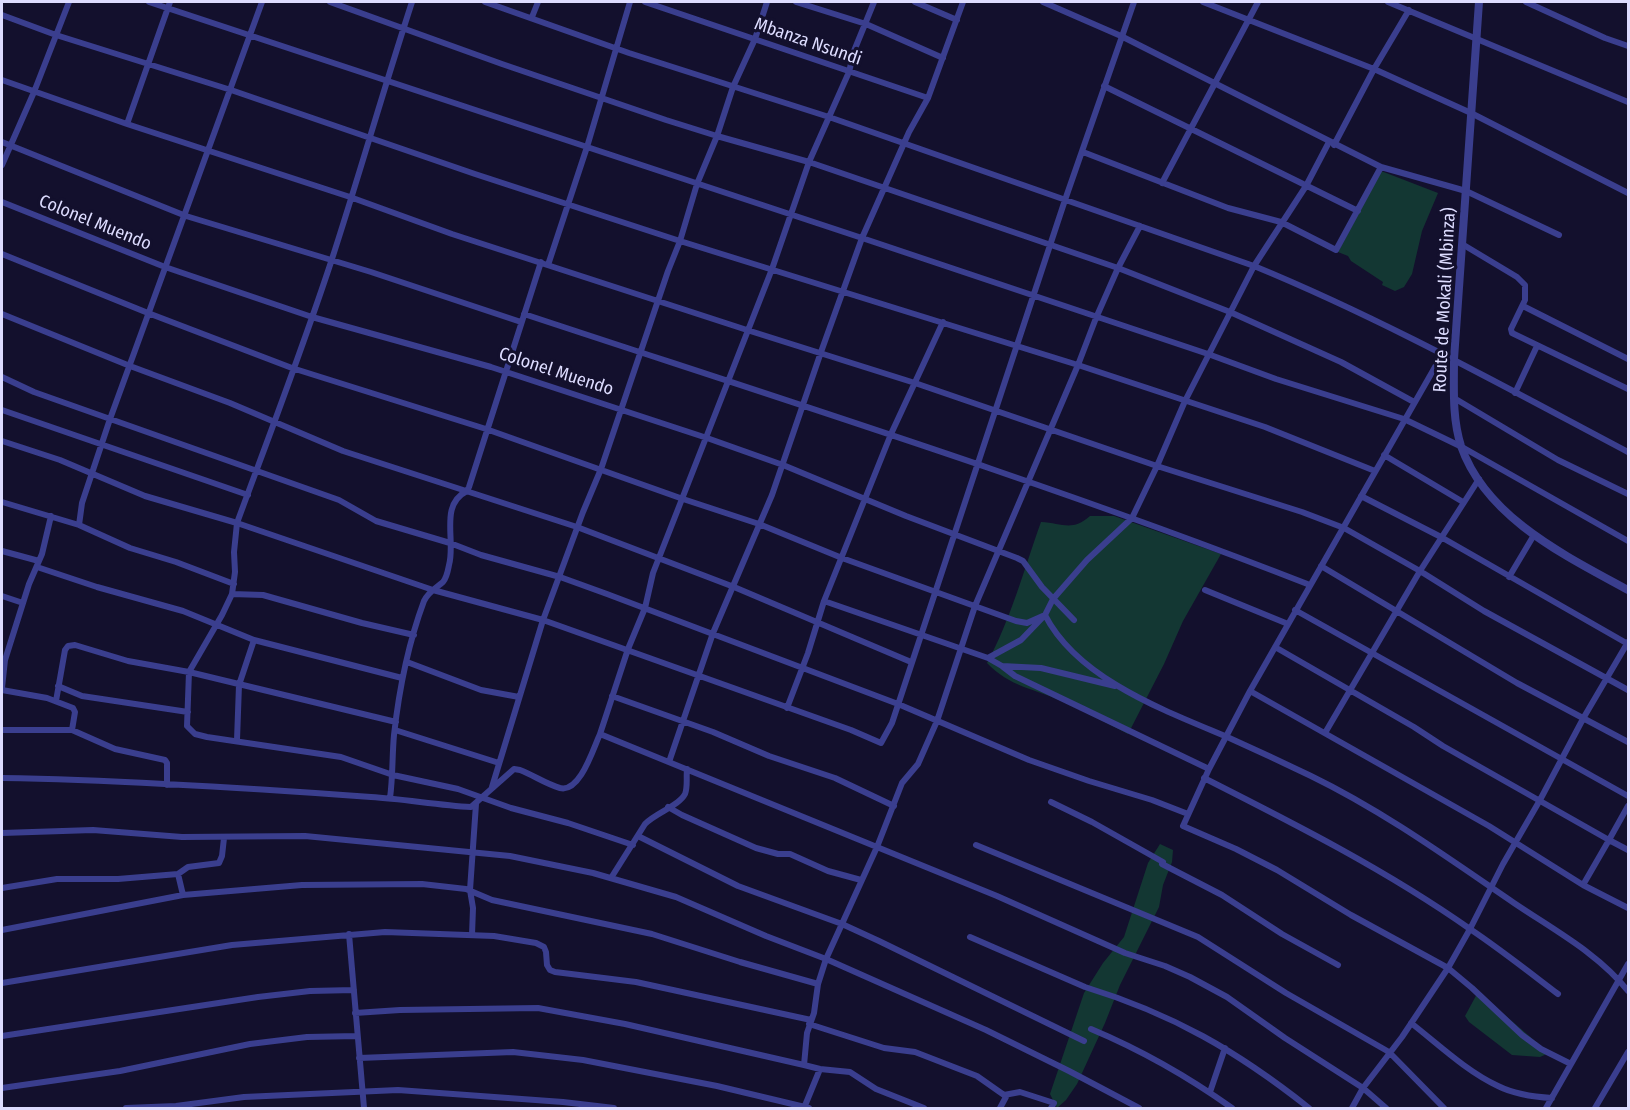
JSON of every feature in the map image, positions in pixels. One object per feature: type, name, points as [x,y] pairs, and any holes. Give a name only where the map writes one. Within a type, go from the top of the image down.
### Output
[{"type":"street","points":[[2,165],[34,92],[69,2]]},
{"type":"street","points":[[149,2],[169,5],[386,80],[1208,354],[1276,379],[1404,419],[1462,447],[1629,541]]},
{"type":"street","points":[[79,525],[82,503],[110,419],[186,216],[207,151],[262,2]]},
{"type":"street","points":[[330,2],[717,136],[809,162],[1118,268],[1230,312],[1341,362],[1414,402]]},
{"type":"street","points":[[412,2],[312,317],[237,523],[232,594],[189,672],[187,726],[195,734],[341,757],[393,775],[458,789],[633,844]]},
{"type":"street","points":[[485,2],[905,143],[1254,266],[1320,293],[1443,353],[1629,452]]},
{"type":"street","points":[[532,17],[538,2]]},
{"type":"street","points":[[548,265],[587,147],[630,2]]},
{"type":"street","name":"Mbanza Nsundi","points":[[645,2],[928,98]]},
{"type":"street","points":[[492,789],[543,620],[601,470],[680,241],[697,184],[717,136],[733,87],[755,39],[767,2]]},
{"type":"street","points":[[796,2],[866,24],[943,58]]},
{"type":"street","points":[[2,778],[72,779],[390,798],[461,807],[471,807],[477,803],[514,769],[560,788],[579,781],[600,734],[628,649],[645,608],[659,558],[772,269],[809,162],[849,72],[854,51],[874,2]]},
{"type":"street","points":[[915,2],[957,20]]},
{"type":"street","points":[[669,762],[713,633],[783,465],[862,238],[883,188],[928,98],[963,2]]},
{"type":"street","points":[[1043,2],[1121,36],[1331,144],[1381,167],[1466,191],[1559,235]]},
{"type":"street","points":[[2,441],[60,460],[145,496],[237,523],[433,590],[543,620],[628,649],[851,730],[878,744],[884,741],[898,704],[1065,200],[1134,2]]},
{"type":"street","points":[[1203,2],[1374,69],[1471,113],[1629,193]]},
{"type":"street","points":[[1162,183],[1258,2]]},
{"type":"street","points":[[1388,2],[1629,102]]},
{"type":"street","name":"Route de Mokali (Mbinza)","points":[[1479,2],[1454,359],[1456,426],[1462,447],[1479,479],[1507,515],[1534,535],[1629,590]]},
{"type":"street","points":[[1526,2],[1605,38],[1629,46]]},
{"type":"street","points":[[127,124],[169,5]]},
{"type":"street","points":[[988,658],[1020,640],[1045,615],[1053,599],[1087,560],[1132,518],[1185,401],[1254,266],[1306,186],[1409,10]]},
{"type":"street","points":[[2,15],[56,35],[231,90],[680,241],[943,322],[1265,427],[1375,471]]},
{"type":"street","points":[[2,80],[548,265],[821,352],[1157,466],[1302,512],[1344,528],[1493,616],[1629,690]]},
{"type":"street","points":[[1104,86],[1358,211]]},
{"type":"street","points":[[2,142],[186,216],[521,322]]},
{"type":"street","points":[[1083,152],[1228,208],[1281,222],[1336,250],[1381,167]]},
{"type":"street","name":"Colonel Muendo","points":[[2,202],[165,267],[312,317],[505,371],[783,465],[1023,561],[1053,599],[1074,620]]},
{"type":"street","points":[[804,1065],[805,1041],[826,959],[877,847],[902,783],[918,764],[937,720],[975,606],[1096,318],[1140,226]]},
{"type":"street","points":[[1462,244],[1522,281],[1526,291],[1523,306],[1511,331],[1514,334],[1629,389]]},
{"type":"street","points":[[2,254],[292,368],[486,429],[759,524],[934,592],[1027,623],[1045,615]]},
{"type":"street","points":[[390,798],[395,726],[402,678],[414,635],[424,601],[445,578],[452,551],[450,543],[452,504],[467,491],[541,262]]},
{"type":"street","points":[[1523,306],[1629,359]]},
{"type":"street","points":[[2,314],[130,366],[230,403],[343,451],[578,527],[659,558],[734,587],[911,662]]},
{"type":"street","points":[[524,314],[891,434],[1208,545],[1310,585]]},
{"type":"street","points":[[787,708],[803,669],[824,601],[891,434],[943,322]]},
{"type":"street","points":[[1515,393],[1537,346]]},
{"type":"street","points":[[1443,353],[1250,691],[1204,778],[1184,826],[1277,870],[1351,915],[1448,968],[1473,988],[1522,1035],[1541,1049],[1571,1064]]},
{"type":"street","points":[[2,377],[34,392],[339,500],[376,521],[450,543],[481,555],[560,577],[898,704],[1029,760],[1188,814]]},
{"type":"street","points":[[1454,398],[1558,459],[1629,494]]},
{"type":"street","points":[[2,410],[248,495]]},
{"type":"street","points":[[1384,454],[1463,502]]},
{"type":"street","points":[[1325,733],[1420,571],[1479,479]]},
{"type":"street","points":[[1352,1108],[1363,1088],[1448,968],[1584,717],[1628,643],[1441,537],[1361,496]]},
{"type":"street","points":[[2,502],[79,525],[130,548],[176,562],[234,584]]},
{"type":"street","points":[[51,516],[38,564],[9,649],[3,671],[2,689],[56,701],[74,710],[72,730]]},
{"type":"street","points":[[1509,577],[1534,535]]},
{"type":"street","points":[[2,551],[104,589],[183,611],[254,639],[402,678]]},
{"type":"street","points":[[1321,566],[1517,682],[1629,742]]},
{"type":"street","points":[[1205,590],[1288,624]]},
{"type":"street","points":[[232,594],[262,595],[362,624],[414,635]]},
{"type":"street","points":[[2,596],[23,603]]},
{"type":"street","points":[[824,601],[988,658],[1015,676],[1209,769]]},
{"type":"street","points":[[1295,610],[1629,796]]},
{"type":"street","points":[[1045,615],[1053,631],[1064,645],[1123,688],[1168,713],[1343,792],[1587,952],[1629,992]]},
{"type":"street","points":[[237,740],[239,685],[254,639]]},
{"type":"street","points":[[56,701],[65,650],[68,646],[75,645],[128,661],[189,672],[302,698],[395,726],[500,763]]},
{"type":"street","points":[[2,646],[9,649]]},
{"type":"street","points":[[1275,647],[1443,746],[1629,850]]},
{"type":"street","points":[[407,662],[481,690],[519,697]]},
{"type":"street","points":[[1002,666],[1041,668],[1123,688]]},
{"type":"street","points":[[58,686],[82,696],[189,712]]},
{"type":"street","points":[[1250,691],[1516,843],[1583,885],[1629,908]]},
{"type":"street","points":[[612,696],[835,778],[894,806]]},
{"type":"street","points":[[2,730],[72,730],[115,749],[165,760],[167,763],[166,784]]},
{"type":"street","points":[[600,734],[997,896],[1125,953],[1190,977],[1227,997],[1285,1038],[1363,1088],[1386,1108]]},
{"type":"street","points":[[611,878],[651,817],[684,795],[687,769]]},
{"type":"street","points":[[1204,778],[1322,838],[1470,929],[1558,994]]},
{"type":"street","points":[[1051,802],[1092,822],[1222,895],[1282,934],[1338,965]]},
{"type":"street","points":[[472,935],[473,908],[470,890],[477,803]]},
{"type":"street","points":[[1583,885],[1629,806]]},
{"type":"street","points":[[668,807],[756,848],[778,854],[790,854],[828,871],[861,880]]},
{"type":"street","points":[[2,832],[93,830],[182,837],[305,836],[510,856],[611,878],[676,897],[826,959],[986,1030],[1139,1108]]},
{"type":"street","points":[[638,836],[738,886],[842,924],[879,941],[1084,1041]]},
{"type":"street","points":[[2,888],[57,879],[118,879],[178,874],[188,867],[219,863],[224,838]]},
{"type":"street","points":[[976,845],[1194,935],[1286,993],[1389,1052],[1444,1108]]},
{"type":"street","points":[[178,874],[183,895]]},
{"type":"street","points":[[2,930],[183,895],[302,885],[423,884],[470,890],[492,900],[652,934],[818,984]]},
{"type":"street","points":[[2,983],[232,945],[349,934],[417,932],[494,936],[544,947],[547,965],[555,972],[636,982],[810,1022],[884,1048],[915,1052],[977,1076],[1007,1095]]},
{"type":"street","points":[[349,934],[364,1108]]},
{"type":"street","points":[[969,937],[1085,987],[1105,992],[1164,1015],[1225,1048],[1271,1078],[1309,1108]]},
{"type":"street","points":[[1546,1108],[1629,964]]},
{"type":"street","points":[[2,1036],[258,997],[310,991],[354,990]]},
{"type":"street","points":[[355,1014],[400,1010],[538,1008],[657,1030],[820,1069],[850,1072],[876,1089],[924,1108]]},
{"type":"street","points":[[1411,1023],[1498,1086],[1533,1096],[1552,1098]]},
{"type":"street","points":[[1091,1029],[1157,1061],[1210,1092],[1223,1106],[1232,1108]]},
{"type":"street","points":[[2,1088],[120,1071],[250,1044],[307,1037],[357,1036]]},
{"type":"street","points":[[1210,1092],[1225,1048]]},
{"type":"street","points":[[359,1058],[513,1052],[583,1060],[717,1086],[806,1108],[820,1069]]},
{"type":"street","points":[[1595,1108],[1629,1052]]},
{"type":"street","points":[[126,1108],[176,1106],[244,1097],[362,1090],[398,1090],[614,1108]]},
{"type":"street","points":[[1000,1108],[1007,1095],[1017,1092],[1054,1103],[1051,1108]]},
{"type":"green space","points":[[1381,171],[1438,193],[1422,231],[1412,274],[1404,287],[1395,291],[1382,285],[1383,282],[1351,261],[1348,256],[1338,252]]},
{"type":"green space","points":[[1090,516],[1114,516],[1221,554],[1183,621],[1128,734],[1070,705],[1013,682],[987,663],[1010,611],[1041,522],[1072,525]]},
{"type":"green space","points":[[1160,844],[1173,850],[1172,862],[1163,885],[1159,907],[1120,985],[1077,1084],[1057,1108],[1050,1094],[1084,993],[1103,963],[1124,937],[1148,863]]},
{"type":"green space","points":[[1478,992],[1549,1053],[1540,1057],[1512,1055],[1469,1022],[1465,1016]]}]
